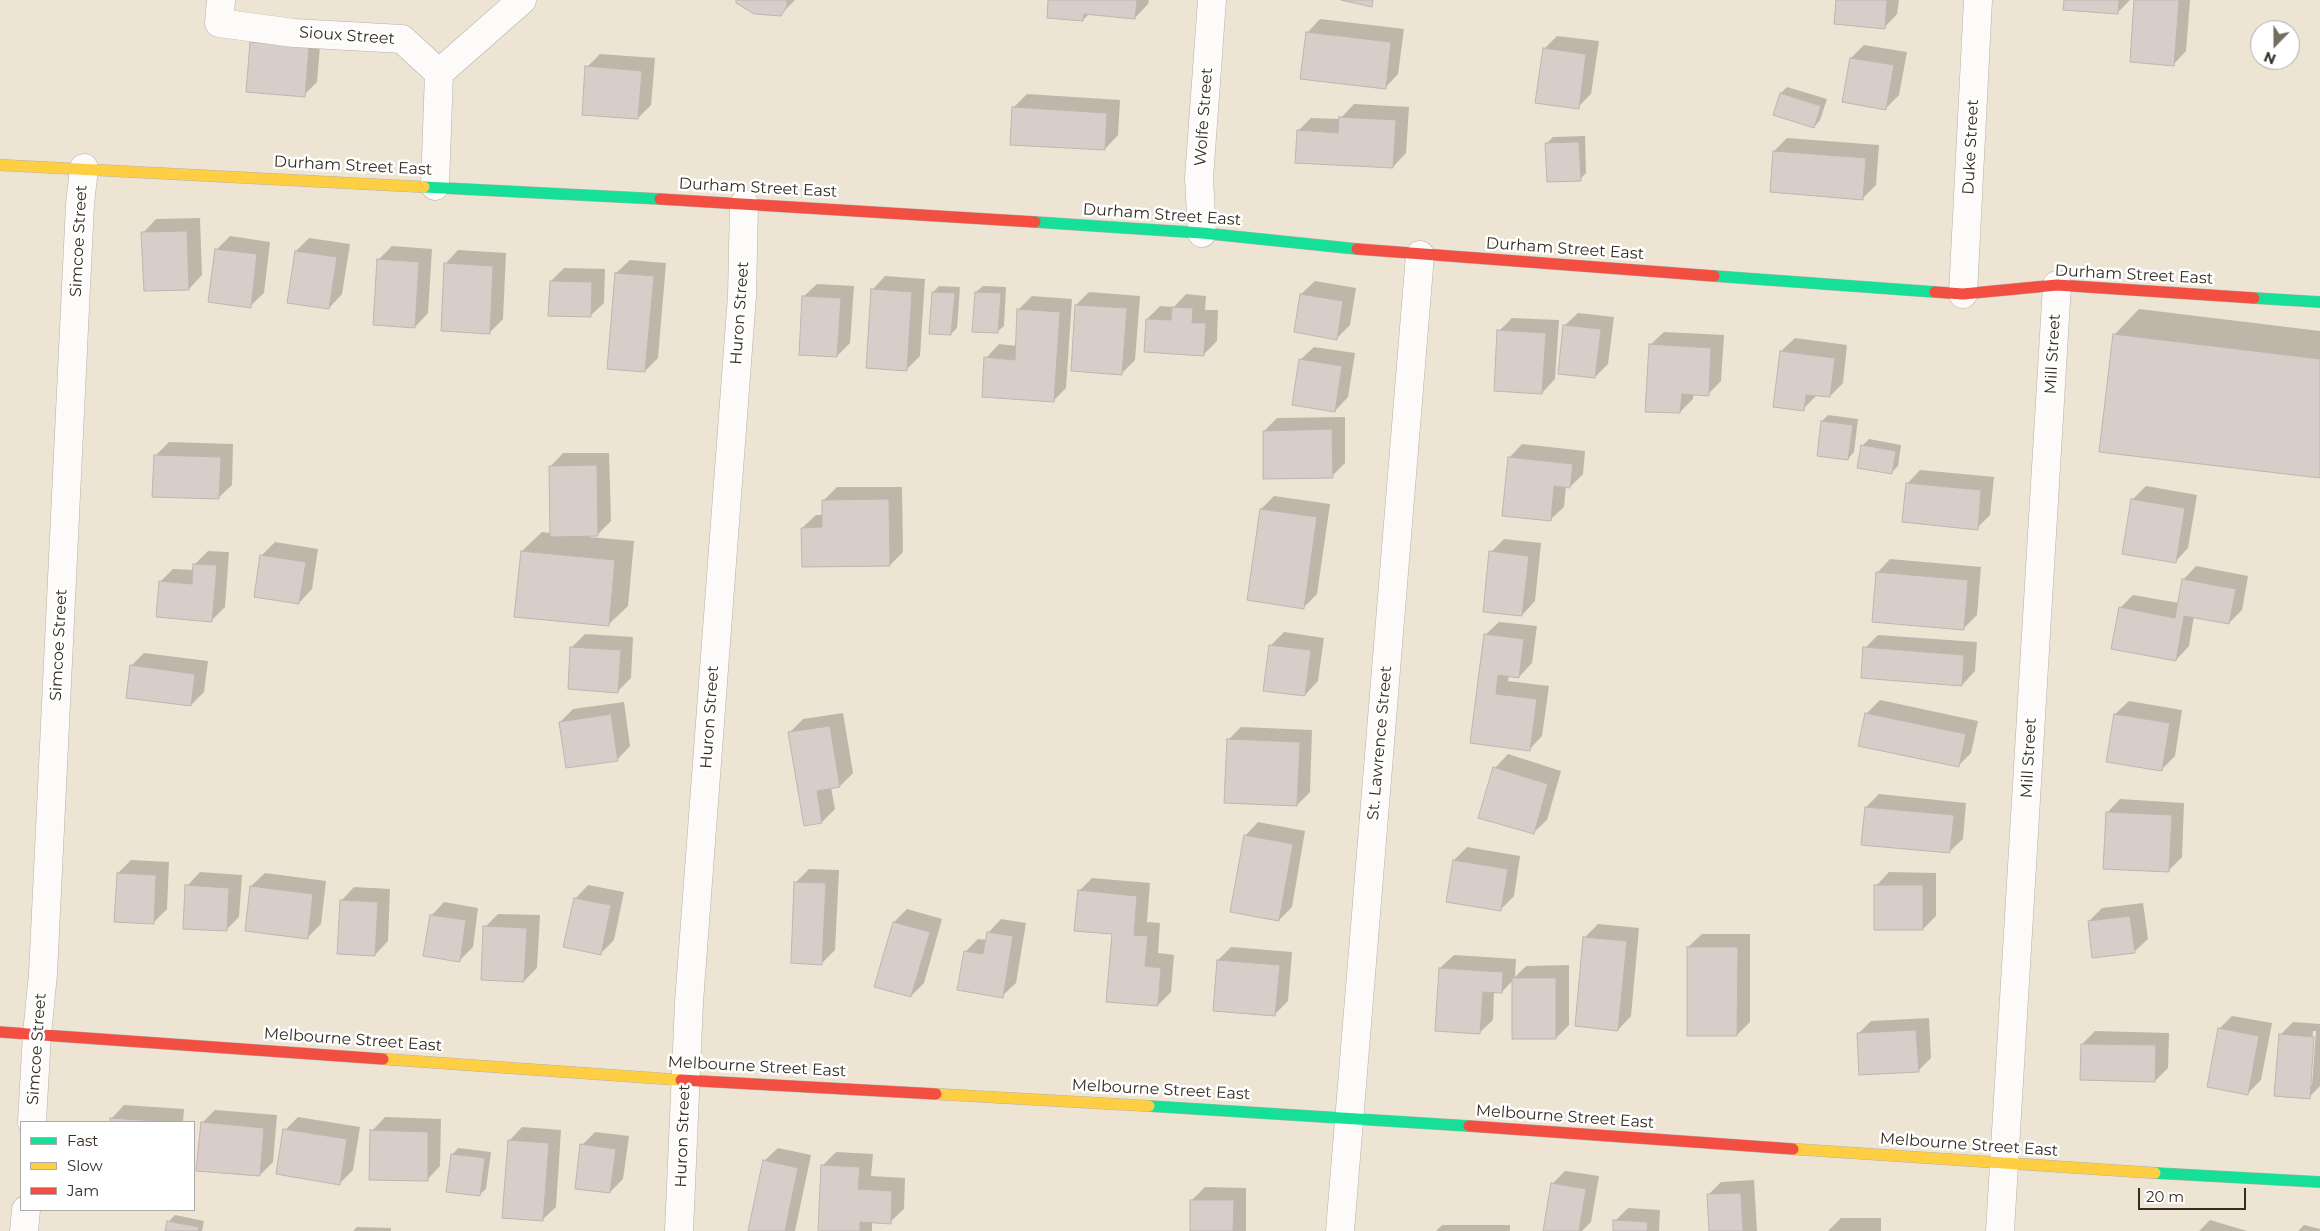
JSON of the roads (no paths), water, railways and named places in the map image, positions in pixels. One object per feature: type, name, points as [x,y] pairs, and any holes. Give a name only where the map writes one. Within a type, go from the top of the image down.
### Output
[{"type":"street","points":[[435,186],[439,72],[522,0]]},
{"type":"street","name":"Wolfe Street","points":[[1202,233],[1199,178],[1212,0]]},
{"type":"street","name":"Duke Street","points":[[1963,294],[1978,0]]},
{"type":"street","name":"Sioux Street","points":[[220,12],[294,33],[402,39],[439,72]]},
{"type":"street","name":"Durham Street East","points":[[0,165],[435,186],[1202,233],[1420,255],[1963,294],[2057,285],[2320,302]]},
{"type":"street","name":"Simcoe Street","points":[[32,1121],[37,1034],[43,974],[80,204],[84,168]]},
{"type":"street","name":"Huron Street","points":[[679,1231],[684,1146],[685,1080],[742,296],[744,204]]},
{"type":"street","name":"St. Lawrence Street","points":[[1340,1231],[1420,255]]},
{"type":"street","name":"Mill Street","points":[[2000,1231],[2057,285]]},
{"type":"street","name":"Melbourne Street East","points":[[0,1032],[685,1080],[1350,1118],[2005,1164],[2320,1182]]},
{"type":"street","points":[[24,1231],[26,1211]]}]
